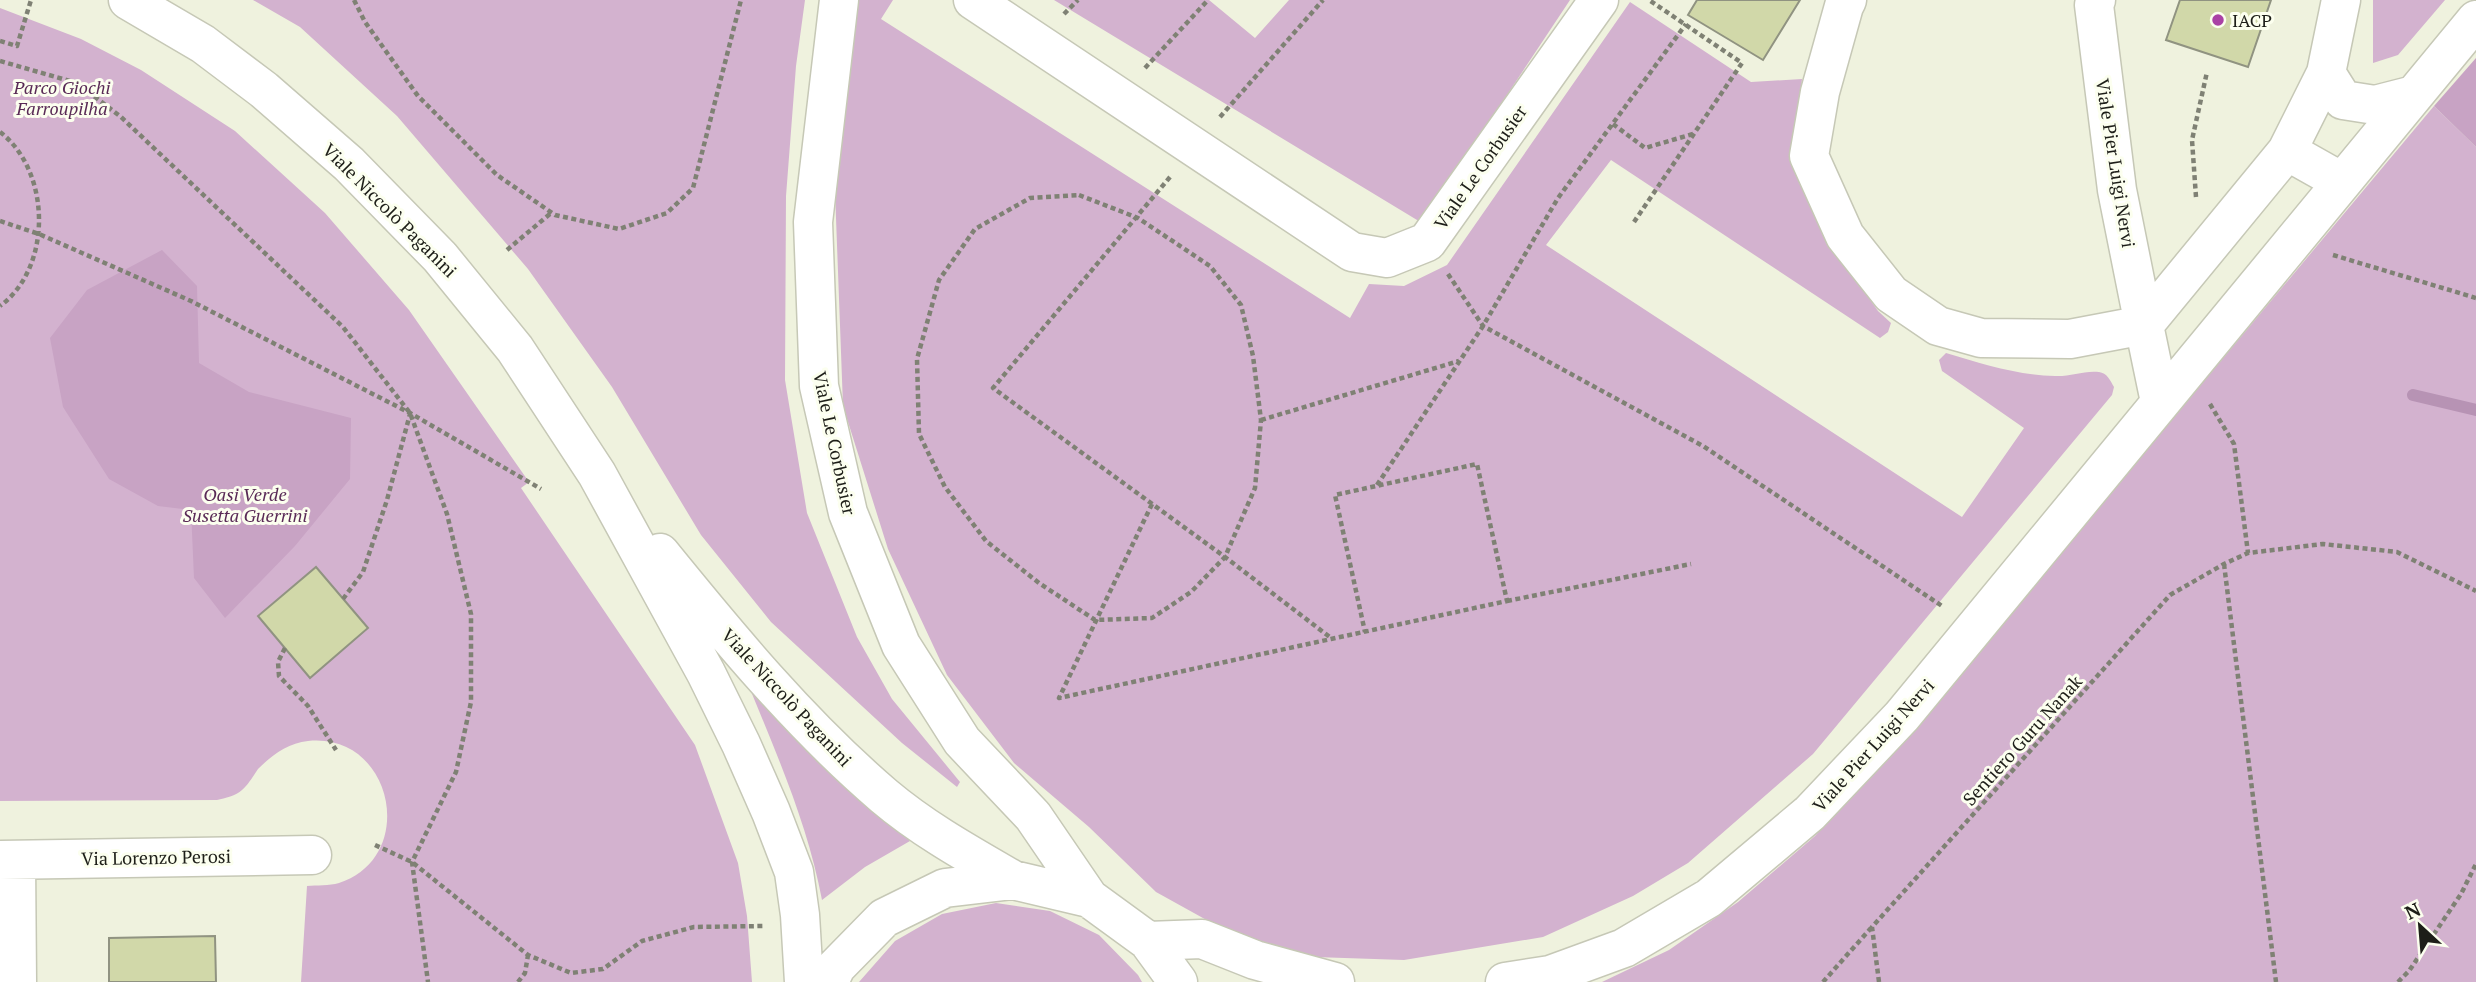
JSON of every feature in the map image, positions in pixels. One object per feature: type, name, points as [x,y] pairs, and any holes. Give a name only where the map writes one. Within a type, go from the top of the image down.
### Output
[{"type":"street","name":"Viale Niccolò Paganini","points":[[128,0],[203,44],[264,90],[349,164],[440,257],[515,349],[597,474],[706,673],[741,744],[794,872],[804,982]]},
{"type":"street","name":"Viale Le Corbusier","points":[[839,0],[833,32],[813,222],[819,386],[848,513],[901,645],[962,741],[1033,816],[1089,898]]},
{"type":"street","name":"Viale Le Corbusier","points":[[973,0],[1352,252],[1387,258],[1427,242],[1599,0]]},
{"type":"street","points":[[1847,0],[1843,6],[1820,92],[1809,156],[1845,236],[1891,294],[1938,326],[1981,338],[2070,339],[2144,325],[2287,151],[2326,72],[2341,0]]},
{"type":"street","name":"Viale Pier Luigi Nervi","points":[[2096,0],[2094,5],[2117,190],[2160,402]]},
{"type":"street","name":"Viale Pier Luigi Nervi","points":[[1506,982],[1550,975],[1624,948],[1709,898],[1810,814],[1902,716],[2476,20]]},
{"type":"street","points":[[2326,72],[2343,100],[2375,105],[2414,95]]},
{"type":"street","points":[[2287,151],[2342,182]]},
{"type":"street","name":"Viale Niccolò Paganini","points":[[597,474],[701,604],[753,664],[831,746],[884,796],[930,831],[1013,880]]},
{"type":"street","name":"Via Lorenzo Perosi","points":[[8,860],[312,855]]},
{"type":"street","points":[[8,860],[17,982]]},
{"type":"street","points":[[829,982],[836,967],[884,918],[946,888],[1013,880],[1089,898],[1149,941],[1178,982]]},
{"type":"street","points":[[1149,941],[1202,939],[1255,960],[1335,982]]},
{"type":"path","points":[[0,41],[17,46],[31,0]]},
{"type":"path","points":[[354,0],[365,22],[418,96],[497,175],[555,215],[619,229],[667,214],[693,188],[741,0]]},
{"type":"path","points":[[1119,97],[1208,0]]},
{"type":"path","points":[[1323,0],[1193,147],[1138,218],[993,388],[1225,557],[1331,639]]},
{"type":"path","points":[[1633,222],[1742,63],[1649,0]]},
{"type":"path","points":[[1376,486],[1483,326],[1558,198],[1686,24]]},
{"type":"path","points":[[0,61],[77,83],[121,117],[343,327],[411,413],[447,514],[471,614],[471,702],[456,772],[412,862],[428,982]]},
{"type":"path","points":[[2207,72],[2192,140],[2196,198],[2211,241]]},
{"type":"path","points":[[1613,124],[1645,148],[1694,134]]},
{"type":"path","points":[[0,132],[26,163],[38,197],[39,234],[29,271],[0,306]]},
{"type":"path","points":[[1079,195],[1138,218],[1210,266],[1241,305],[1253,356],[1261,420],[1255,488],[1225,557],[1191,592],[1152,618],[1095,620],[1039,583],[986,541],[946,487],[919,434],[917,359],[939,280],[975,229],[1030,198],[1079,195]]},
{"type":"path","points":[[507,250],[551,213]]},
{"type":"path","points":[[0,221],[39,234],[191,301],[411,413],[541,489]]},
{"type":"path","points":[[1427,242],[1483,326],[1703,446],[1975,628]]},
{"type":"path","points":[[2292,243],[2476,298]]},
{"type":"path","points":[[1261,420],[1460,361]]},
{"type":"path","points":[[2189,367],[2234,444],[2248,553]]},
{"type":"path","points":[[343,599],[363,572],[387,500],[411,413]]},
{"type":"path","points":[[1365,632],[1335,495],[1376,486],[1477,464],[1507,601]]},
{"type":"path","points":[[1152,504],[1059,698],[1691,564]]},
{"type":"path","name":"Sentiero Guru Nanak","points":[[1823,982],[2171,595],[2248,553],[2323,544],[2397,552],[2476,591]]},
{"type":"path","points":[[2224,564],[2276,982]]},
{"type":"path","points":[[285,648],[278,663],[279,676],[308,706],[336,750]]},
{"type":"path","points":[[375,845],[412,862],[528,955],[571,973],[603,969],[642,942],[694,928],[764,926]]},
{"type":"path","points":[[2398,982],[2409,971],[2461,894],[2476,864]]},
{"type":"path","points":[[1872,928],[1879,982]]},
{"type":"path","points":[[518,982],[525,973],[528,955]]},
{"type":"green space","points":[[253,0],[805,0],[796,66],[786,196],[785,380],[807,513],[857,637],[892,699],[960,782],[957,787],[902,743],[771,622],[701,535],[612,387],[528,269],[397,116],[300,27]]},
{"type":"green space","points":[[855,0],[893,0],[881,19],[1350,318],[1369,284],[1404,286],[1447,265],[1630,2],[1751,82],[1802,79],[1794,167],[1831,244],[1878,311],[1891,323],[1888,332],[1880,338],[1611,160],[1546,245],[1962,517],[2024,428],[1942,371],[1939,360],[1946,353],[2027,374],[2060,376],[2102,373],[2114,387],[2112,395],[1813,754],[1688,863],[1633,896],[1543,937],[1404,960],[1285,956],[1230,933],[1156,892],[1089,827],[1014,763],[947,675],[888,549],[843,406],[835,191]]},
{"type":"green space","points":[[1054,0],[1209,0],[1255,38],[1289,0],[1570,0],[1422,223]]},
{"type":"green space","points":[[2373,0],[2445,0],[2398,55],[2373,63]]},
{"type":"green space","name":"Oasi Verde Susetta Guerrini","points":[[0,8],[81,39],[141,70],[235,131],[325,213],[409,310],[529,482],[521,488],[695,745],[738,863],[747,916],[752,982],[301,982],[307,886],[339,883],[364,869],[380,849],[387,824],[385,799],[376,775],[360,756],[337,743],[308,741],[287,747],[263,764],[240,792],[217,800],[0,801]]},
{"type":"green space","points":[[2476,58],[2476,147],[2434,106]]},
{"type":"green space","points":[[2434,106],[2476,147],[2476,982],[1602,982],[1669,950],[1738,902],[1815,836],[1979,650]]},
{"type":"green space","points":[[162,250],[197,286],[199,363],[249,392],[351,418],[350,479],[295,546],[225,618],[194,578],[191,510],[158,506],[109,479],[63,407],[50,338],[87,290]]},
{"type":"green space","points":[[748,684],[860,796],[910,841],[865,867],[822,900],[800,817]]},
{"type":"green space","points":[[996,903],[1050,911],[1099,935],[1142,982],[859,982],[895,941],[942,914]]},
{"type":"building","points":[[1697,0],[1800,0],[1763,60],[1688,15]]},
{"type":"building","name":"IACP","points":[[2180,0],[2271,0],[2248,67],[2166,40]]},
{"type":"building","points":[[316,567],[368,628],[310,678],[258,616]]},
{"type":"building","points":[[215,936],[216,982],[109,982],[109,938]]},
{"type":"waterway","points":[[2413,395],[2476,410]]},
{"type":"place","name":"IACP","points":[[2218,20]]},
{"type":"park label","name":"Parco Giochi Farroupilha","points":[[62,98]]}]
